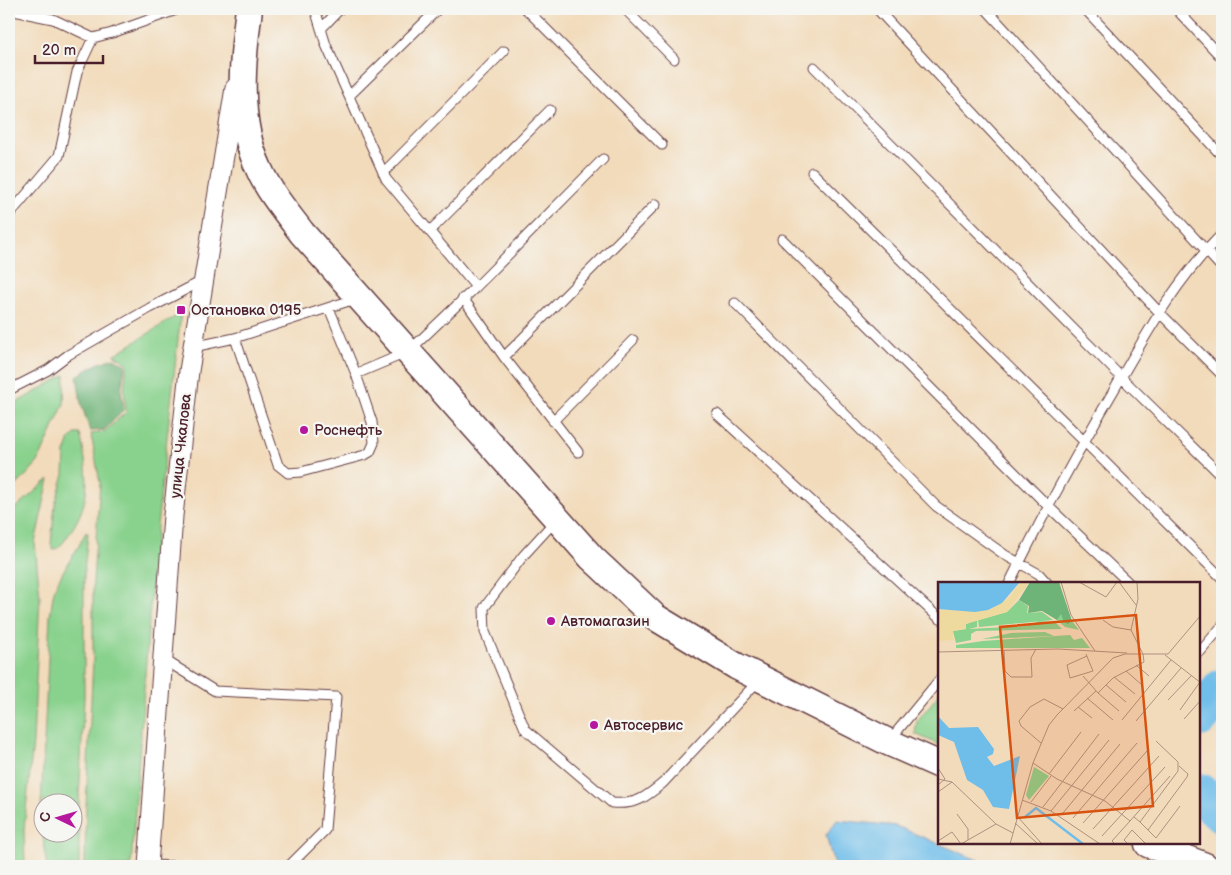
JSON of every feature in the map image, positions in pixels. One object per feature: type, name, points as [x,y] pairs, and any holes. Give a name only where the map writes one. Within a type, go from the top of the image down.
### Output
[{"type":"main road","points":[[247,20],[243,90],[249,138],[259,169],[282,208],[592,558],[655,617],[736,666],[888,742],[938,764]]},
{"type":"main road","points":[[1151,845],[1205,866]]},
{"type":"street","name":"улица Чкалова","points":[[148,866],[174,516],[193,347],[247,20]]},
{"type":"lane","points":[[9,10],[53,20],[93,38],[179,9]]},
{"type":"lane","points":[[315,9],[326,45],[386,179],[476,286]]},
{"type":"lane","points":[[321,28],[340,9]]},
{"type":"lane","points":[[349,96],[438,9]]},
{"type":"lane","points":[[526,9],[662,145]]},
{"type":"lane","points":[[625,9],[674,59]]},
{"type":"lane","points":[[877,9],[1159,312],[1222,375]]},
{"type":"lane","points":[[986,9],[1222,268]]},
{"type":"lane","points":[[1086,9],[1222,156]]},
{"type":"lane","points":[[1176,9],[1222,58]]},
{"type":"lane","points":[[10,215],[59,156],[76,72],[93,38]]},
{"type":"lane","points":[[383,172],[504,51]]},
{"type":"lane","points":[[814,67],[1121,377],[1222,476]]},
{"type":"lane","points":[[430,231],[550,110]]},
{"type":"lane","points":[[356,374],[408,352],[603,159]]},
{"type":"lane","points":[[812,172],[1222,578]]},
{"type":"lane","points":[[504,357],[656,204]]},
{"type":"lane","points":[[1010,582],[1084,440],[1159,312],[1205,251],[1222,234]]},
{"type":"lane","points":[[782,239],[1049,507],[1128,582]]},
{"type":"lane","points":[[9,390],[48,370],[68,355],[142,312],[204,280]]},
{"type":"lane","points":[[193,347],[235,338],[360,297]]},
{"type":"lane","points":[[463,298],[504,357],[578,452]]},
{"type":"lane","points":[[735,303],[936,506],[1038,574],[1046,582]]},
{"type":"lane","points":[[235,338],[278,466],[288,473],[309,470],[365,455],[372,449],[374,430],[356,374],[329,308]]},
{"type":"lane","points":[[553,421],[633,340]]},
{"type":"lane","points":[[717,414],[938,617]]},
{"type":"lane","points":[[557,519],[523,556],[484,608],[485,632],[525,729],[612,803],[624,804],[635,802],[646,797],[663,783],[760,679]]},
{"type":"lane","points":[[1201,650],[1222,626]]},
{"type":"lane","points":[[162,658],[214,691],[336,697],[325,830],[289,866]]},
{"type":"lane","points":[[888,742],[938,681]]},
{"type":"lane","points":[[148,866],[180,866]]},
{"type":"green space","points":[[181,313],[154,553],[131,866],[85,866],[93,660],[93,581],[100,483],[91,434],[104,432],[126,412],[124,389],[127,363],[114,355]]},
{"type":"green space","points":[[114,358],[125,365],[121,390],[124,410],[104,430],[90,431],[81,403],[77,376],[97,364]]},
{"type":"green space","points":[[65,375],[64,404],[38,462],[9,491],[9,407]]},
{"type":"green space","points":[[75,434],[80,434],[85,460],[86,496],[78,519],[71,531],[61,545],[53,550],[51,544],[55,505],[64,474],[65,453],[70,439]]},
{"type":"green space","points":[[49,479],[35,543],[40,597],[33,742],[24,829],[25,866],[9,866],[9,514]]},
{"type":"green space","points":[[86,532],[88,533],[84,572],[84,698],[79,792],[42,792],[50,616],[53,595],[62,574]]},
{"type":"green space","points":[[938,695],[938,744],[915,734],[917,721]]},
{"type":"green space","points":[[44,842],[79,842],[79,866],[47,866]]},
{"type":"water","points":[[837,820],[896,826],[992,866],[836,866],[826,835]]},
{"type":"waterway","points":[[1201,716],[1222,689]]},
{"type":"waterway","points":[[1201,794],[1222,813]]},
{"type":"place","name":"Остановка 0195","points":[[181,310]]},
{"type":"place","name":"Роснефть","points":[[304,430]]},
{"type":"place","name":"Автомагазин","points":[[551,621]]},
{"type":"place","name":"Автосервис","points":[[594,725]]}]
